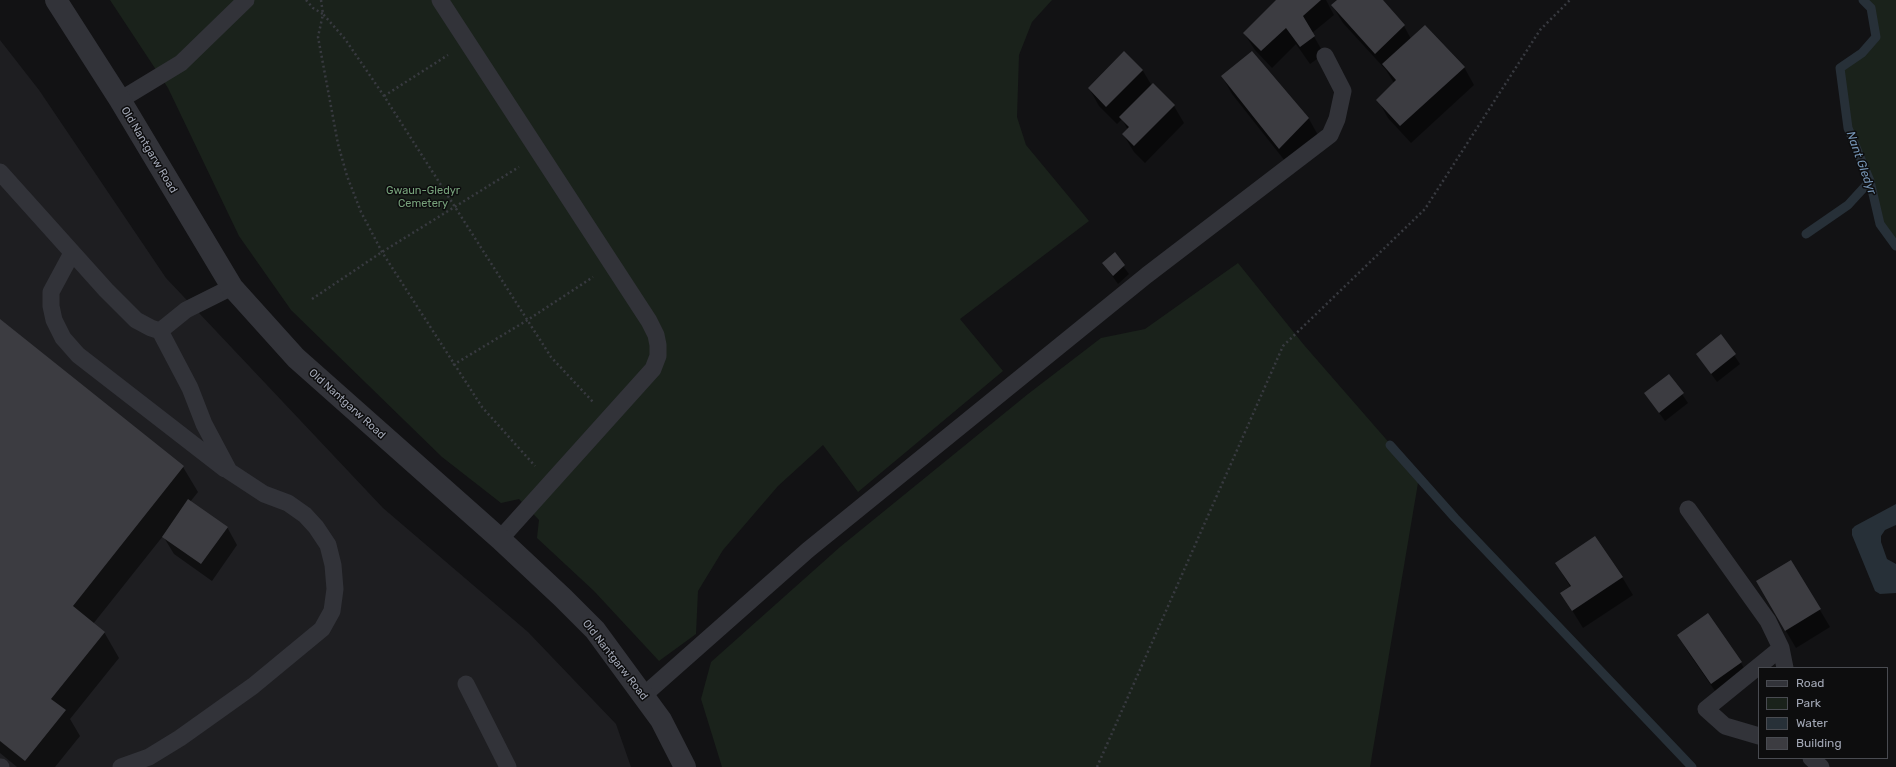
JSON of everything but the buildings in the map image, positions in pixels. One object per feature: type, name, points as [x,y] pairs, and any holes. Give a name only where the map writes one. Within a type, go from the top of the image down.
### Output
[{"type":"street","name":"Old Nantgarw Road","points":[[56,0],[120,100],[232,287],[296,358],[500,540],[563,598],[595,630],[661,720],[685,767]]},
{"type":"lane","points":[[120,100],[181,63],[246,0]]},
{"type":"lane","points":[[440,0],[649,321],[656,336],[658,345],[658,356],[653,369],[500,540]]},
{"type":"lane","points":[[644,695],[808,550],[1147,275],[1330,135],[1337,119],[1343,91],[1325,56]]},
{"type":"lane","points":[[0,172],[136,320],[160,331],[190,388],[204,424],[228,471]]},
{"type":"lane","points":[[72,252],[51,292],[51,306],[54,320],[63,338],[78,355],[228,471],[264,494],[288,503],[305,515],[316,527],[328,545],[333,565],[335,589],[332,611],[322,629],[253,686],[180,738],[149,757],[121,767]]},
{"type":"lane","points":[[160,331],[186,310],[232,287]]},
{"type":"lane","points":[[1688,509],[1768,621],[1781,648],[1785,667]]},
{"type":"lane","points":[[1758,736],[1725,726],[1706,709],[1781,648]]},
{"type":"lane","points":[[466,684],[508,767]]},
{"type":"lane","points":[[1812,759],[1821,767]]},
{"type":"path","points":[[306,0],[313,8],[323,14],[345,39],[384,96],[456,206],[526,321],[550,357],[586,396],[610,418]]},
{"type":"path","points":[[321,0],[323,14],[318,37],[338,144],[347,176],[361,212],[382,252],[453,365],[482,407],[504,433],[552,483]]},
{"type":"path","points":[[1097,767],[1283,346],[1426,209],[1540,30],[1570,0]]},
{"type":"path","points":[[384,96],[468,42]]},
{"type":"path","points":[[312,299],[382,252],[540,154]]},
{"type":"path","points":[[453,365],[526,321],[612,265]]},
{"type":"shaded area","points":[[0,40],[39,90],[166,278],[383,508],[528,632],[616,724],[631,767],[0,767]]},
{"type":"green space","name":"Gwaun-Gledyr Cemetery","points":[[110,0],[1052,0],[1032,22],[1019,55],[1017,117],[1026,145],[1089,221],[960,319],[1003,371],[858,492],[823,445],[778,486],[723,550],[698,591],[696,634],[659,661],[594,591],[537,538],[539,520],[519,499],[501,503],[442,457],[291,310],[239,236],[168,88]]},
{"type":"green space","points":[[1863,0],[1896,0],[1896,246],[1880,224],[1870,181],[1848,128],[1840,68],[1862,53],[1876,37],[1871,8]]},
{"type":"green space","points":[[1238,263],[1304,345],[1419,477],[1370,767],[722,767],[701,699],[711,662],[840,547],[1028,394],[1101,338],[1145,329]]},
{"type":"water","points":[[1896,504],[1896,525],[1885,530],[1881,536],[1881,542],[1887,559],[1896,564],[1896,593],[1880,594],[1875,591],[1852,535],[1852,529]]},
{"type":"waterway","name":"Nant Gledyr","points":[[1863,0],[1871,8],[1876,37],[1862,53],[1840,68],[1848,128],[1870,181],[1880,224],[1896,246]]},
{"type":"waterway","points":[[1806,234],[1848,205],[1870,181]]},
{"type":"waterway","points":[[1390,445],[1455,518],[1692,767]]}]
